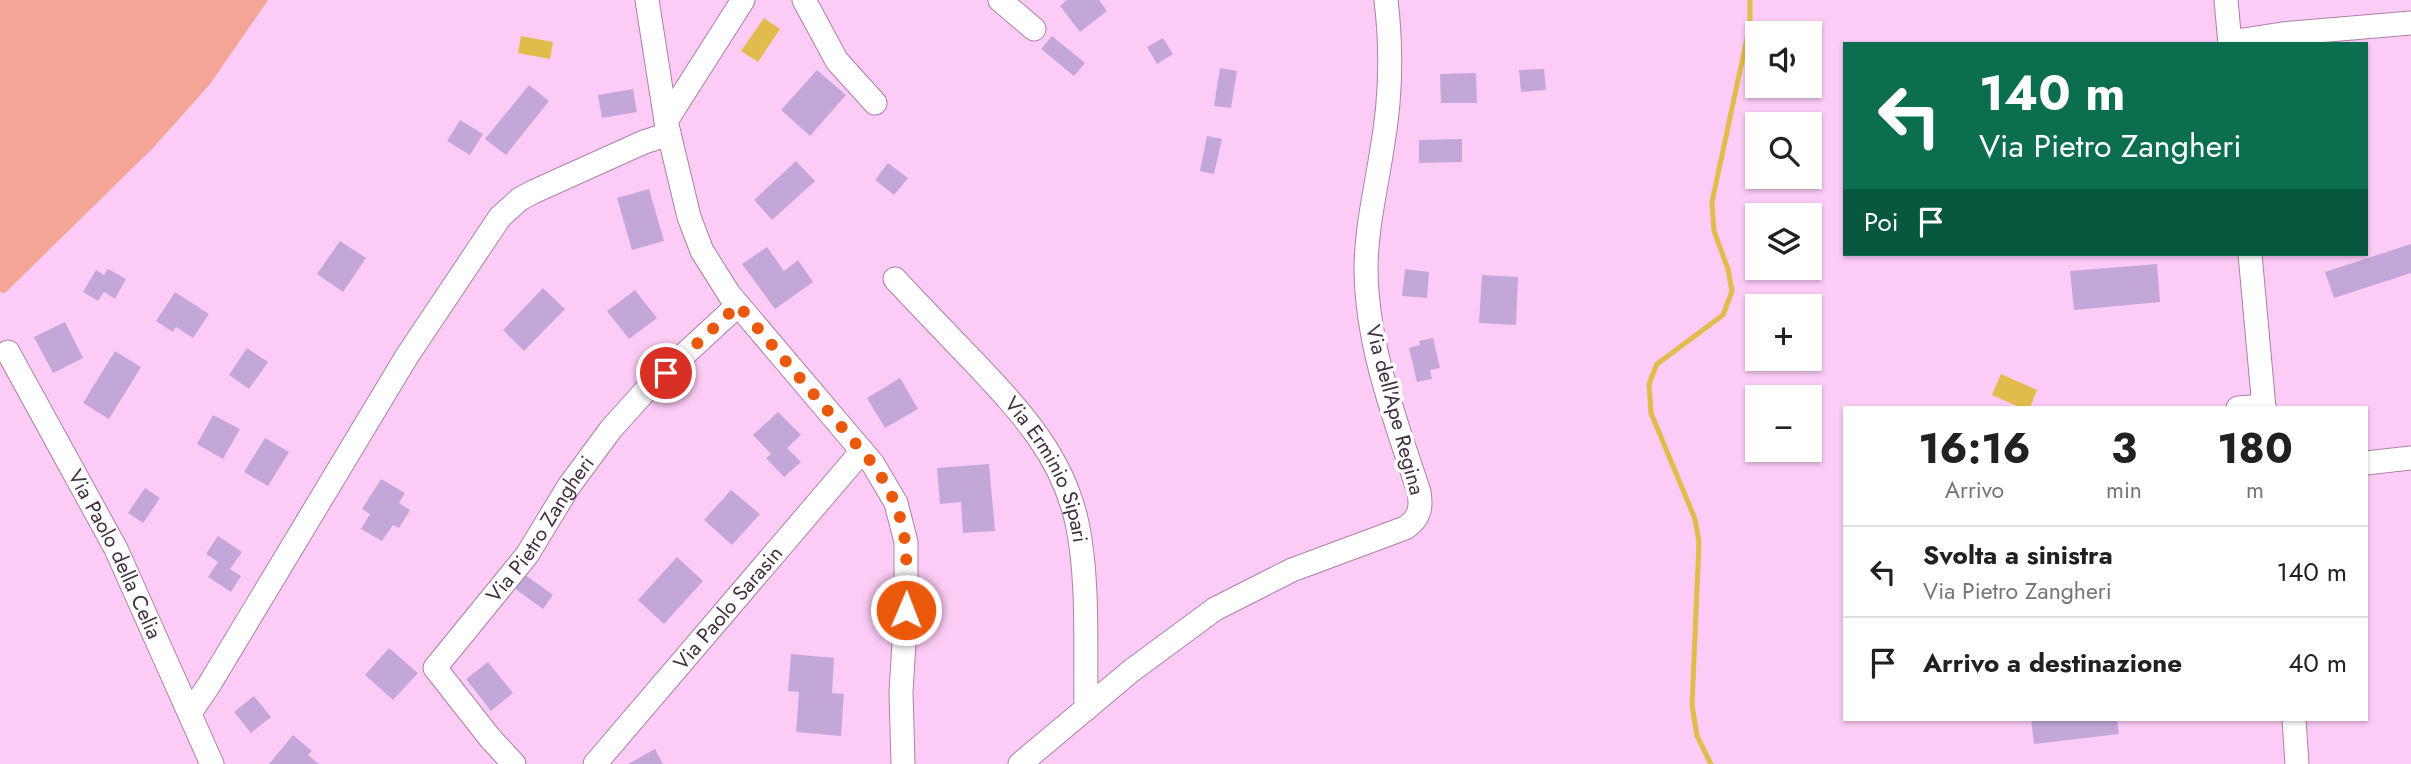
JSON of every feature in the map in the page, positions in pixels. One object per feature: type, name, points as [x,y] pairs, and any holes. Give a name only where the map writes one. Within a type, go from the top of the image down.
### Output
[{"type":"street","points":[[647,0],[667,127],[683,197],[697,239],[714,272],[738,305],[862,451],[891,493],[900,514],[906,541],[906,610],[901,692],[903,764]]},
{"type":"street","points":[[190,713],[407,356],[499,217],[533,192],[645,142],[667,127],[743,0]]},
{"type":"street","points":[[804,0],[837,61],[875,103]]},
{"type":"street","points":[[1000,0],[1034,29]]},
{"type":"street","name":"Via dell'Ape Regina","points":[[1020,764],[1131,671],[1215,609],[1292,570],[1405,528],[1419,515],[1419,492],[1376,353],[1366,272],[1369,229],[1389,97],[1390,47],[1386,0]]},
{"type":"street","points":[[2226,0],[2230,42]]},
{"type":"street","points":[[2236,42],[2282,34],[2411,23]]},
{"type":"street","points":[[2250,256],[2264,406]]},
{"type":"street","name":"Via Erminio Sipari","points":[[895,279],[1016,408],[1042,441],[1061,474],[1077,524],[1083,568],[1086,709]]},
{"type":"street","name":"Via Pietro Zangheri","points":[[514,764],[435,668],[527,555],[569,485],[611,429],[647,390],[738,305]]},
{"type":"street","name":"Via Paolo della Celia","points":[[8,352],[103,523],[212,764]]},
{"type":"street","name":"Via Paolo Sarasin","points":[[595,764],[862,451]]},
{"type":"street","points":[[2368,463],[2411,458]]},
{"type":"street","points":[[2294,721],[2298,764]]},
{"type":"shaded area","points":[[0,0],[268,0],[210,84],[153,148],[5,293],[0,292]]},
{"type":"shaded area","points":[[764,18],[780,29],[758,62],[741,51]]},
{"type":"shaded area","points":[[521,36],[553,42],[550,59],[518,53]]},
{"type":"shaded area","points":[[2001,374],[2037,390],[2031,406],[2017,406],[1992,395]]},
{"type":"building","points":[[1067,0],[1099,0],[1107,11],[1080,32],[1060,6]]},
{"type":"building","points":[[1052,36],[1085,63],[1074,76],[1041,49]]},
{"type":"building","points":[[1163,38],[1173,54],[1157,64],[1147,47]]},
{"type":"building","points":[[1220,68],[1237,71],[1231,108],[1214,106]]},
{"type":"building","points":[[1544,69],[1546,90],[1521,92],[1519,70]]},
{"type":"building","points":[[817,70],[846,95],[810,136],[781,110]]},
{"type":"building","points":[[1476,73],[1477,103],[1441,103],[1440,74]]},
{"type":"building","points":[[529,85],[549,101],[506,155],[485,139]]},
{"type":"building","points":[[633,89],[637,112],[602,118],[598,95]]},
{"type":"building","points":[[460,120],[483,134],[470,155],[447,141]]},
{"type":"building","points":[[1207,136],[1222,139],[1214,174],[1200,171]]},
{"type":"building","points":[[1462,139],[1462,162],[1419,163],[1419,140]]},
{"type":"building","points":[[796,161],[815,181],[772,220],[754,200]]},
{"type":"building","points":[[888,163],[908,178],[894,195],[875,180]]},
{"type":"building","points":[[649,189],[664,241],[632,250],[617,198]]},
{"type":"building","points":[[340,241],[366,258],[343,292],[317,274]]},
{"type":"building","points":[[2411,244],[2411,273],[2334,298],[2325,272]]},
{"type":"building","points":[[767,247],[784,271],[798,260],[813,282],[775,309],[742,264]]},
{"type":"building","points":[[2157,264],[2160,302],[2074,310],[2070,271]]},
{"type":"building","points":[[108,269],[126,279],[115,299],[104,292],[98,301],[83,292],[96,270],[104,275]]},
{"type":"building","points":[[1405,269],[1429,272],[1427,298],[1402,296]]},
{"type":"building","points":[[1482,275],[1518,277],[1516,325],[1479,323]]},
{"type":"building","points":[[543,288],[565,309],[524,351],[503,330]]},
{"type":"building","points":[[635,290],[657,318],[629,339],[607,311]]},
{"type":"building","points":[[175,292],[209,314],[193,338],[176,327],[173,332],[156,321]]},
{"type":"building","points":[[65,322],[83,358],[53,373],[34,337]]},
{"type":"building","points":[[1433,338],[1440,368],[1430,370],[1432,379],[1417,382],[1409,348],[1420,345],[1419,341]]},
{"type":"building","points":[[247,348],[268,362],[249,389],[229,375]]},
{"type":"building","points":[[115,351],[141,367],[109,419],[83,403]]},
{"type":"building","points":[[900,378],[918,409],[885,428],[867,398]]},
{"type":"building","points":[[778,412],[801,435],[787,448],[801,462],[784,477],[766,458],[771,454],[753,435]]},
{"type":"building","points":[[213,415],[240,429],[223,459],[197,444]]},
{"type":"building","points":[[265,438],[289,452],[268,486],[244,472]]},
{"type":"building","points":[[989,464],[995,531],[963,533],[961,502],[940,504],[937,468]]},
{"type":"building","points":[[381,479],[405,493],[399,503],[410,510],[399,528],[393,525],[382,541],[361,529],[370,514],[362,509]]},
{"type":"building","points":[[145,488],[160,498],[143,523],[128,513]]},
{"type":"building","points":[[731,490],[760,514],[732,545],[704,520]]},
{"type":"building","points":[[218,536],[242,552],[230,569],[241,576],[231,592],[208,577],[218,562],[206,554]]},
{"type":"building","points":[[677,557],[703,581],[664,624],[638,600]]},
{"type":"building","points":[[524,574],[553,595],[543,609],[514,588]]},
{"type":"building","points":[[389,648],[418,673],[393,700],[365,675]]},
{"type":"building","points":[[791,654],[834,658],[832,693],[844,694],[841,736],[796,732],[799,692],[788,691]]},
{"type":"building","points":[[488,662],[513,693],[491,711],[466,679]]},
{"type":"building","points":[[254,696],[271,717],[251,733],[234,712]]},
{"type":"building","points":[[2031,721],[2117,721],[2119,734],[2034,744]]},
{"type":"building","points":[[293,735],[312,751],[308,755],[319,764],[269,764]]},
{"type":"building","points":[[655,749],[663,764],[628,764]]},
{"type":"waterway","points":[[1711,764],[1697,736],[1692,705],[1699,542],[1695,519],[1651,413],[1649,384],[1657,364],[1723,315],[1732,291],[1728,269],[1714,231],[1712,202],[1750,24],[1750,0]]},
{"type":"route","points":[[666,373],[738,305],[873,464],[887,486],[900,514],[906,541],[906,610]]}]
